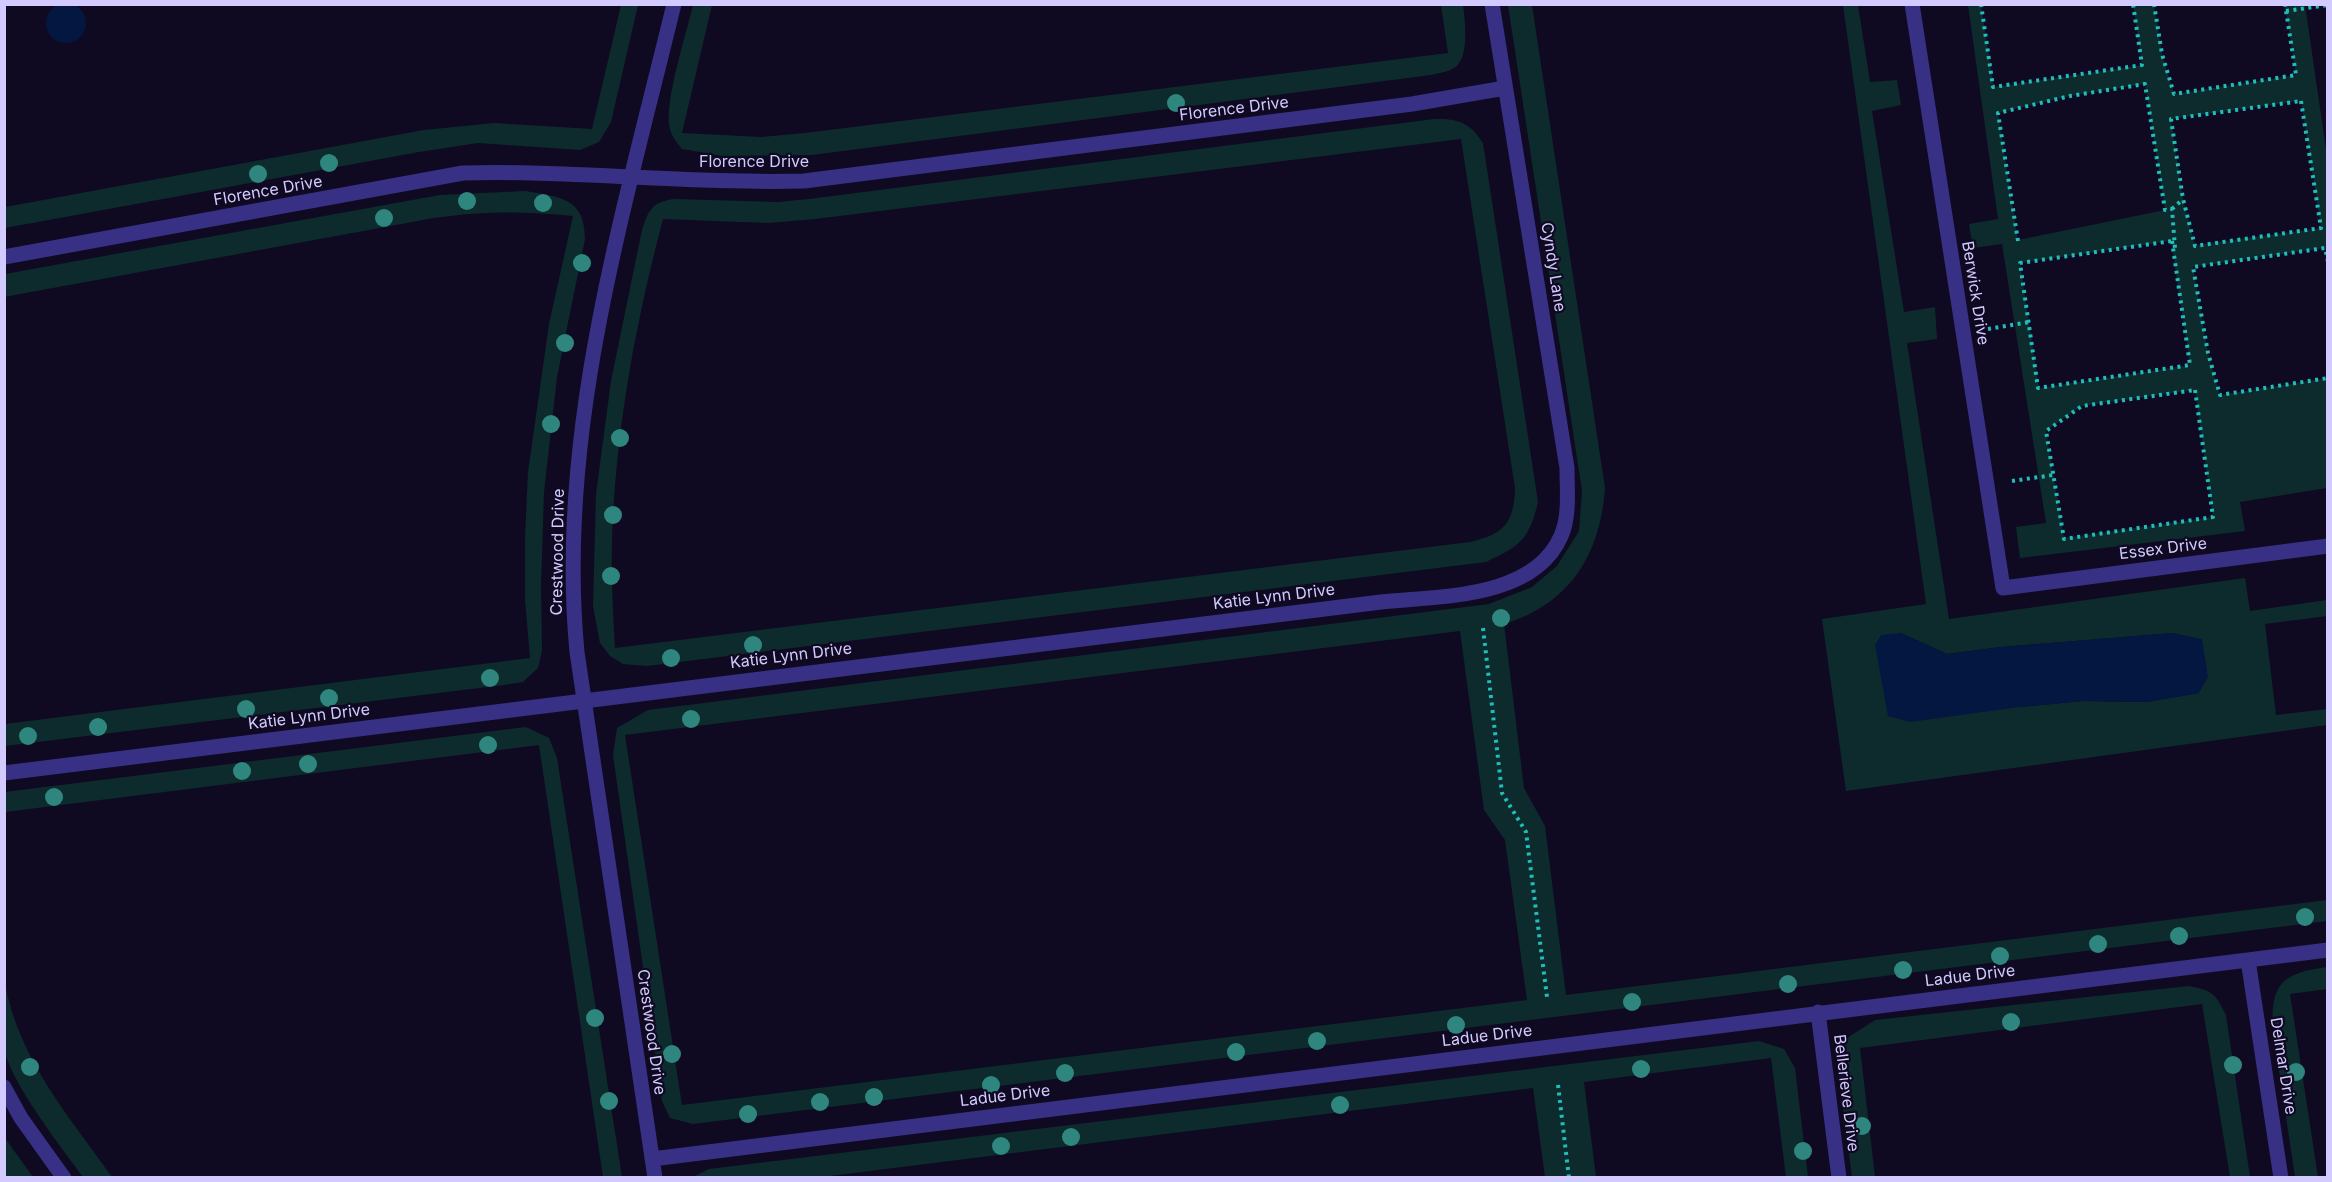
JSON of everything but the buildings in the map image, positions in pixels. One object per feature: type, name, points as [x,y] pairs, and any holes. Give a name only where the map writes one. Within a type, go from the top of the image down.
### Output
[{"type":"street","name":"Crestwood Drive","points":[[655,1178],[584,700],[572,601],[584,405],[612,261],[674,4]]},
{"type":"street","name":"Cyndy Lane","points":[[1492,4],[1567,468],[1567,514],[1562,536]]},
{"type":"street","name":"Berwick Drive","points":[[1912,4],[2003,588]]},
{"type":"street","name":"Florence Drive","points":[[4,257],[463,173],[632,176],[740,183],[804,181],[1412,104],[1505,88]]},
{"type":"street","name":"Katie Lynn Drive","points":[[4,773],[1382,602],[1469,594],[1516,580],[1533,572],[1550,556],[1562,536]]},
{"type":"street","name":"Essex Drive","points":[[2003,588],[2328,546]]},
{"type":"street","name":"Ladue Drive","points":[[652,1159],[2328,950]]},
{"type":"street","name":"Delmar Drive","points":[[2248,960],[2281,1178]]},
{"type":"street","name":"Bellerieve Drive","points":[[1818,1012],[1839,1178]]},
{"type":"street","points":[[4,1087],[21,1118],[64,1178]]},
{"type":"path","points":[[1981,4],[1994,87],[2142,65],[2133,4]]},
{"type":"path","points":[[2154,4],[2162,54],[2174,94],[2296,75],[2285,4]]},
{"type":"path","points":[[2286,11],[2328,5]]},
{"type":"path","points":[[2018,241],[1998,113],[2070,96],[2145,84],[2165,210],[2172,209],[2183,199]]},
{"type":"path","points":[[2301,101],[2321,228],[2195,246],[2183,199],[2171,119],[2301,101]]},
{"type":"path","points":[[2172,209],[2178,284]]},
{"type":"path","points":[[2172,240],[2178,284],[2190,365],[2038,388],[2020,263],[2172,240]]},
{"type":"path","points":[[2328,262],[2325,248],[2193,267],[2208,353],[2220,395],[2328,378]]},
{"type":"path","points":[[1963,333],[2029,322]]},
{"type":"path","points":[[2195,390],[2213,517],[2064,539],[2053,475],[2046,431],[2082,406],[2195,390]]},
{"type":"path","points":[[1987,484],[2053,475]]},
{"type":"path","points":[[1484,628],[1502,793],[1526,832],[1547,997]]},
{"type":"path","points":[[1558,1085],[1569,1178]]},
{"type":"green space","points":[[621,5],[638,5],[611,122],[599,142],[580,150],[478,143],[5,228],[5,207],[424,130],[494,123],[592,129]]},
{"type":"green space","points":[[693,5],[712,5],[682,133],[761,137],[1448,53],[1441,5],[1463,5],[1465,39],[1459,63],[1454,68],[1431,75],[812,155],[723,156],[682,149],[669,125],[673,82]]},
{"type":"green space","points":[[1508,5],[1532,5],[1605,488],[1596,535],[1577,574],[1564,590],[1547,604],[1504,624],[1524,788],[1545,826],[1566,995],[2327,900],[2327,921],[693,1124],[670,1118],[662,1101],[613,755],[617,728],[648,710],[1489,604],[1532,587],[1557,566],[1579,531],[1582,491]],"holes":[[[1460,631],[1484,810],[1505,840],[1527,1000],[682,1105],[625,735]]]},
{"type":"green space","points":[[1843,5],[1858,5],[1870,82],[1897,80],[1901,105],[1872,111],[1904,312],[1935,307],[1937,339],[1907,343],[1949,619],[2245,578],[2250,611],[2327,600],[2327,616],[2265,624],[2276,715],[2327,709],[2327,725],[1846,791],[1822,619],[1926,604]],"holes":[[[1901,633],[1947,654],[2001,647],[2173,633],[2199,693],[2146,702],[2082,701],[2020,707]]]},
{"type":"green space","points":[[1968,5],[1981,5],[1994,87],[2142,65],[2133,5],[2154,5],[2162,54],[2174,94],[2296,75],[2285,5],[2305,5],[2327,156],[2327,262],[2325,248],[2193,267],[2208,353],[2220,395],[2327,378],[2327,488],[2240,502],[2245,531],[2020,558],[2016,527],[2046,523],[2002,244],[1973,248],[1969,224],[1998,219]],"holes":[[[2145,84],[2165,210],[2018,240],[1998,113],[2070,96]],[[2301,101],[2321,228],[2195,245],[2183,199],[2171,119]],[[2171,241],[2190,365],[2039,388],[2020,263]],[[2195,390],[2213,517],[2064,538],[2046,431],[2082,406]]]},
{"type":"green space","points":[[1434,119],[1463,123],[1483,143],[1538,502],[1531,525],[1515,546],[1486,562],[647,666],[623,664],[610,656],[600,643],[593,606],[596,494],[611,381],[642,230],[649,212],[661,202],[675,199],[778,202]],"holes":[[[1461,139],[1515,488],[1510,518],[1505,525],[1492,535],[1470,542],[615,648],[612,556],[617,461],[635,339],[663,219],[768,223],[815,219]]]},
{"type":"green space","points":[[525,191],[559,198],[575,207],[584,225],[585,239],[557,377],[544,492],[541,586],[542,651],[538,668],[523,682],[504,685],[5,746],[5,724],[530,658],[525,599],[528,472],[549,324],[573,216],[504,212],[434,218],[4,297],[5,274],[440,195]]},
{"type":"green space","points":[[526,727],[549,738],[557,758],[622,1177],[603,1177],[539,745],[5,812],[5,792]]},
{"type":"green space","points":[[2327,967],[2327,989],[2290,994],[2318,1177],[2295,1177],[2273,1030],[2274,1002],[2277,991],[2289,977]]},
{"type":"green space","points":[[5,983],[21,1037],[33,1062],[63,1109],[112,1177],[83,1177],[38,1114],[16,1078],[4,1048]]},
{"type":"green space","points":[[2189,986],[2212,994],[2226,1015],[2250,1177],[2230,1177],[2202,1004],[1860,1048],[1875,1177],[1852,1177],[1837,1062],[1847,1038],[1875,1020]]},
{"type":"green space","points":[[1759,1041],[1784,1049],[1795,1068],[1808,1177],[1786,1177],[1771,1058],[1584,1082],[1596,1177],[1545,1177],[1533,1088],[822,1177],[693,1177],[709,1169]]},
{"type":"green space","points":[[5,1138],[33,1177],[5,1177]]},
{"type":"water","points":[[66,3],[74,4],[80,9],[85,15],[85,31],[80,37],[74,42],[66,43],[58,42],[52,37],[47,31],[46,23],[47,15],[52,9],[58,4]]},
{"type":"water","points":[[1901,633],[1947,654],[2001,647],[2173,633],[2202,639],[2208,677],[2199,693],[2146,702],[2083,701],[1910,722],[1888,716],[1875,645],[1881,635]]}]
